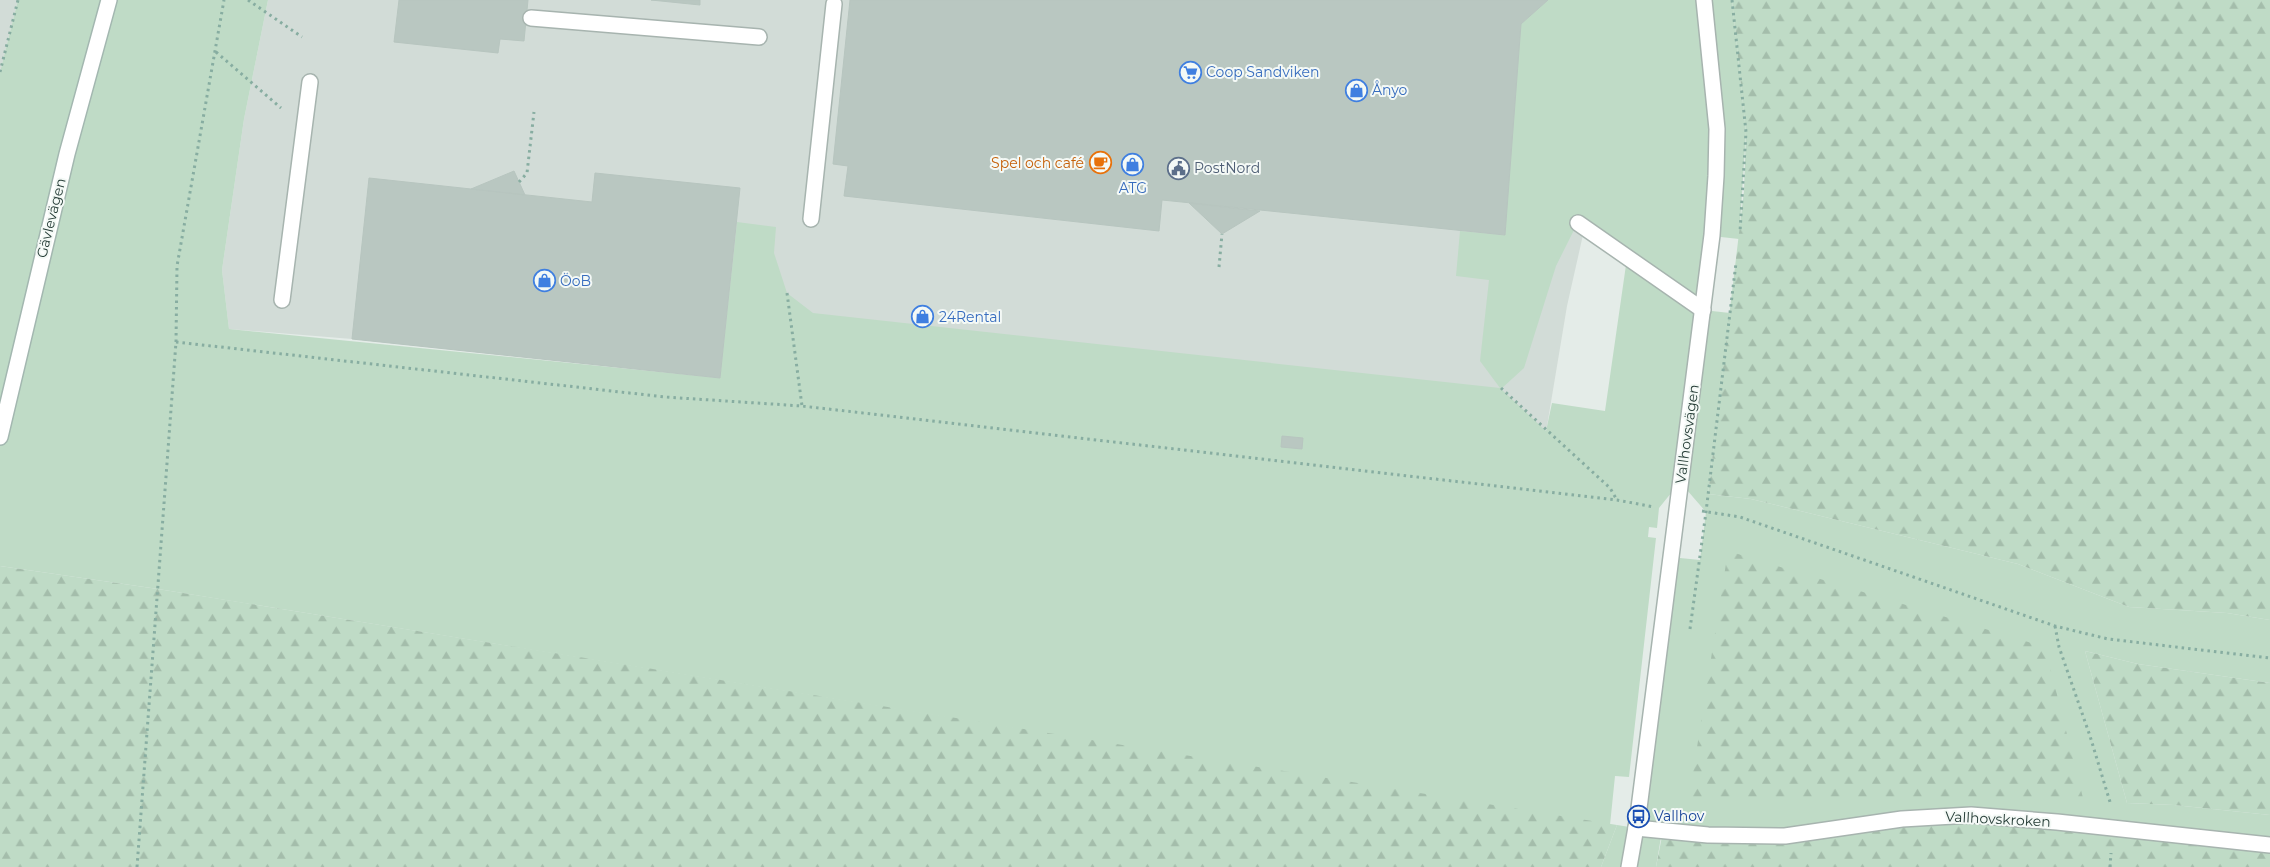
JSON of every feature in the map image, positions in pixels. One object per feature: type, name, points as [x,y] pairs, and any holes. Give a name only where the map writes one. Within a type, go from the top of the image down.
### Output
[{"type":"street","name":"Gävlevägen","points":[[0,437],[67,154],[109,0]]},
{"type":"street","name":"Vallhovsvägen","points":[[1629,867],[1636,828],[1712,236],[1717,129],[1704,0]]},
{"type":"street","points":[[811,219],[834,4]]},
{"type":"street","points":[[531,18],[758,37]]},
{"type":"street","points":[[282,300],[310,82]]},
{"type":"street","points":[[1578,224],[1703,310]]},
{"type":"street","name":"Vallhovskroken","points":[[1636,828],[1708,835],[1785,836],[1902,819],[1971,816],[2113,828],[2270,845]]},
{"type":"path","points":[[0,72],[18,0]]},
{"type":"path","points":[[137,867],[176,342],[176,266],[224,0]]},
{"type":"path","points":[[248,0],[302,37]]},
{"type":"path","points":[[216,52],[305,128]]},
{"type":"path","points":[[519,182],[527,173],[534,112]]},
{"type":"path","points":[[1219,267],[1222,234]]},
{"type":"path","points":[[787,293],[802,406]]},
{"type":"path","points":[[176,342],[665,397],[802,406],[1617,500],[1676,510],[1740,517],[2055,626],[2108,638],[2270,658]]},
{"type":"path","points":[[1501,388],[1610,488],[1617,500]]},
{"type":"path","points":[[2055,626],[2058,647],[2090,736],[2112,810],[2113,828],[2110,867]]},
{"type":"shaded area","points":[[0,0],[18,0],[0,72]]},
{"type":"shaded area","points":[[268,0],[1606,0],[1587,217],[1567,306],[1546,432],[720,378],[352,339],[229,329],[222,270],[244,119]]},
{"type":"green space","points":[[18,0],[268,0],[244,119],[222,270],[229,329],[720,378],[737,222],[776,227],[774,253],[787,293],[813,313],[1500,388],[1480,361],[1489,280],[1456,276],[1460,231],[1505,235],[1521,24],[1548,0],[1732,0],[1746,132],[1739,239],[1712,236],[1703,310],[1730,313],[1708,494],[1751,499],[2018,564],[2129,607],[2227,613],[2270,620],[2270,683],[2138,664],[2085,651],[2127,803],[2174,805],[2270,815],[2270,845],[1818,833],[1662,831],[1656,867],[1601,867],[1617,825],[1636,828],[1670,557],[1700,560],[1706,512],[1680,482],[1659,508],[1657,528],[1649,527],[1648,537],[1656,538],[1629,777],[1615,776],[1610,825],[158,589],[0,566],[0,72]],"holes":[[[1577,224],[1627,258],[1605,411],[1552,403],[1546,431],[1501,389],[1524,368],[1556,266]]]},
{"type":"green space","points":[[1732,0],[2270,0],[2270,620],[2227,613],[2129,607],[2018,564],[1751,499],[1708,494],[1744,191],[1746,132]]},
{"type":"green space","points":[[1728,551],[2045,647],[2083,798],[1689,798]]},
{"type":"green space","points":[[0,566],[158,589],[1617,825],[1601,867],[0,867]]},
{"type":"green space","points":[[2085,651],[2138,664],[2270,683],[2270,815],[2174,805],[2127,803]]},
{"type":"green space","points":[[1940,816],[2270,845],[2270,867],[1656,867],[1663,831],[1749,837]]},
{"type":"building","points":[[399,0],[528,0],[524,41],[500,39],[498,53],[394,42]]},
{"type":"building","points":[[651,0],[700,0],[700,5]]},
{"type":"building","points":[[850,0],[1548,0],[1521,24],[1505,235],[1162,200],[1159,231],[844,196],[848,166],[833,164]]},
{"type":"building","points":[[514,171],[525,195],[471,189]]},
{"type":"building","name":"ÖoB","points":[[595,173],[740,188],[720,378],[352,339],[369,178],[592,202]]},
{"type":"building","points":[[1189,203],[1260,211],[1222,234]]},
{"type":"building","points":[[1282,436],[1303,438],[1302,449],[1281,447]]},
{"type":"place","name":"Coop Sandviken","points":[[1190,72]]},
{"type":"place","name":"Ånyo","points":[[1356,90]]},
{"type":"place","name":"Spel och café","points":[[1100,163]]},
{"type":"place","name":"ATG","points":[[1133,165]]},
{"type":"place","name":"PostNord","points":[[1178,168]]},
{"type":"place","name":"ÖoB","points":[[544,281]]},
{"type":"place","name":"24Rental","points":[[923,317]]},
{"type":"place","name":"Vallhov","points":[[1638,816]]}]
